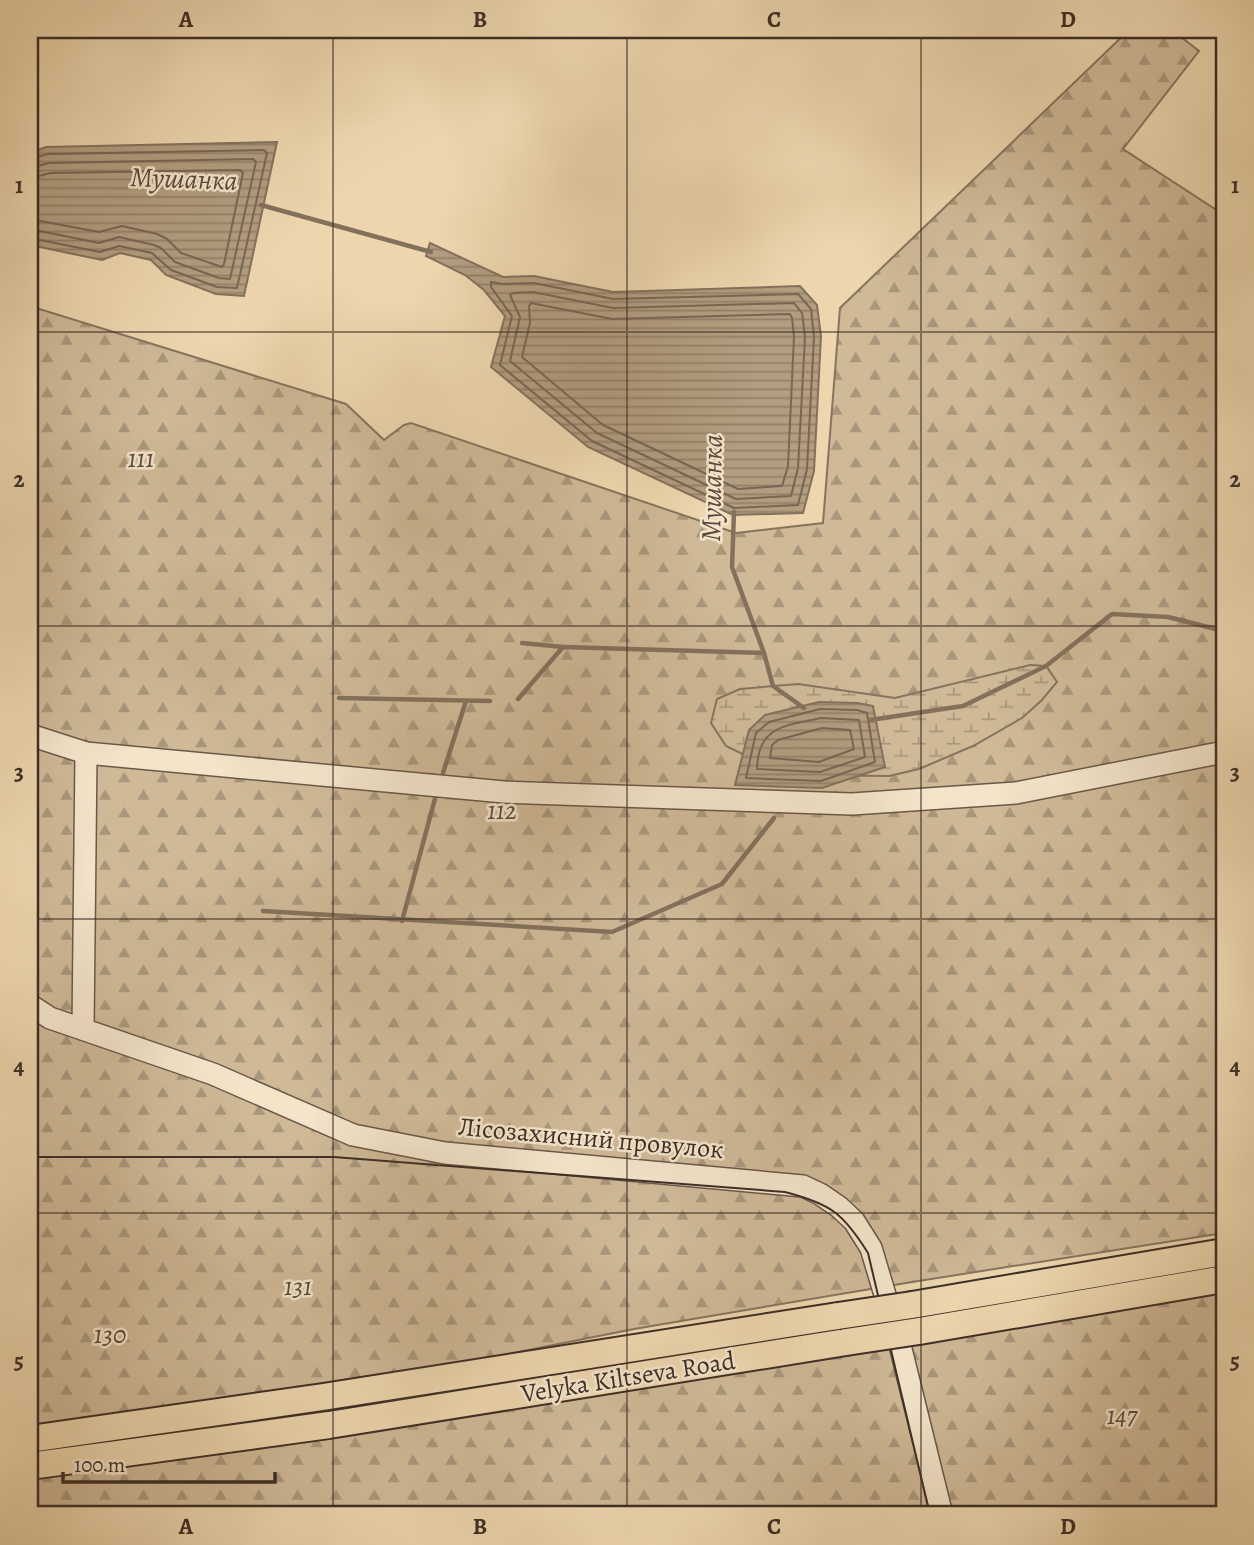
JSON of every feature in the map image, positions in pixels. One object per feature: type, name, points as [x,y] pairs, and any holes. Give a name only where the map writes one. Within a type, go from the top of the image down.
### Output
[{"type":"main road","name":"Velyka Kiltseva Road","points":[[30,1439],[323,1397],[912,1305],[1224,1252]]},
{"type":"main road","name":"Velyka Kiltseva Road","points":[[30,1466],[329,1425],[919,1331],[1224,1279]]},
{"type":"street","points":[[30,735],[86,753],[504,792],[852,804],[1016,793],[1224,752]]},
{"type":"street","points":[[83,1029],[86,753]]},
{"type":"street","name":"Лісозахисний провулок","points":[[30,1005],[50,1018],[213,1074],[353,1135],[377,1141],[445,1153],[803,1186],[820,1194],[854,1221],[871,1248],[900,1345],[942,1515]]},
{"type":"green space","points":[[1129,30],[1172,30],[1199,51],[1123,149],[1224,215],[1224,1233],[634,1329],[433,1369],[165,1409],[30,1425],[30,306],[346,404],[384,440],[411,423],[736,533],[823,523],[840,308]]},
{"type":"green space","points":[[1030,665],[1046,666],[1057,682],[1022,718],[973,746],[919,769],[889,776],[786,775],[726,746],[711,723],[717,699],[740,689],[798,684],[895,698]]},
{"type":"green space","name":"147","points":[[1224,1279],[1224,1515],[30,1515],[30,1466]]},
{"type":"water","points":[[277,142],[244,296],[216,294],[166,275],[151,260],[120,253],[102,260],[30,245],[30,153],[46,147]]},
{"type":"water","points":[[430,243],[503,277],[534,276],[613,292],[800,286],[817,305],[821,336],[814,471],[803,513],[733,515],[588,447],[491,367],[505,316],[484,290],[465,275],[426,256]]},
{"type":"water","points":[[819,702],[873,706],[885,767],[822,788],[735,785],[749,730],[765,715]]},
{"type":"waterway","name":"Мушанка","points":[[261,205],[431,252]]},
{"type":"waterway","name":"Мушанка","points":[[734,512],[732,567],[764,653],[773,686],[804,708]]},
{"type":"waterway","name":"Мушанка","points":[[870,720],[963,706],[1046,666],[1112,614],[1168,617],[1224,631]]},
{"type":"waterway","points":[[522,643],[563,647]]},
{"type":"waterway","points":[[518,699],[563,647],[764,653]]},
{"type":"waterway","points":[[339,698],[490,701]]},
{"type":"waterway","points":[[443,773],[466,701]]},
{"type":"waterway","points":[[402,921],[436,795]]},
{"type":"waterway","points":[[263,911],[612,932],[722,884],[774,818]]},
{"type":"tram line","points":[[30,1157],[334,1157],[785,1192],[814,1201],[843,1219],[868,1253],[930,1515]]},
{"type":"park label","name":"111","points":[[141,458]]},
{"type":"park label","name":"112","points":[[502,810]]},
{"type":"park label","name":"131","points":[[298,1286]]},
{"type":"park label","name":"130","points":[[110,1334]]}]
